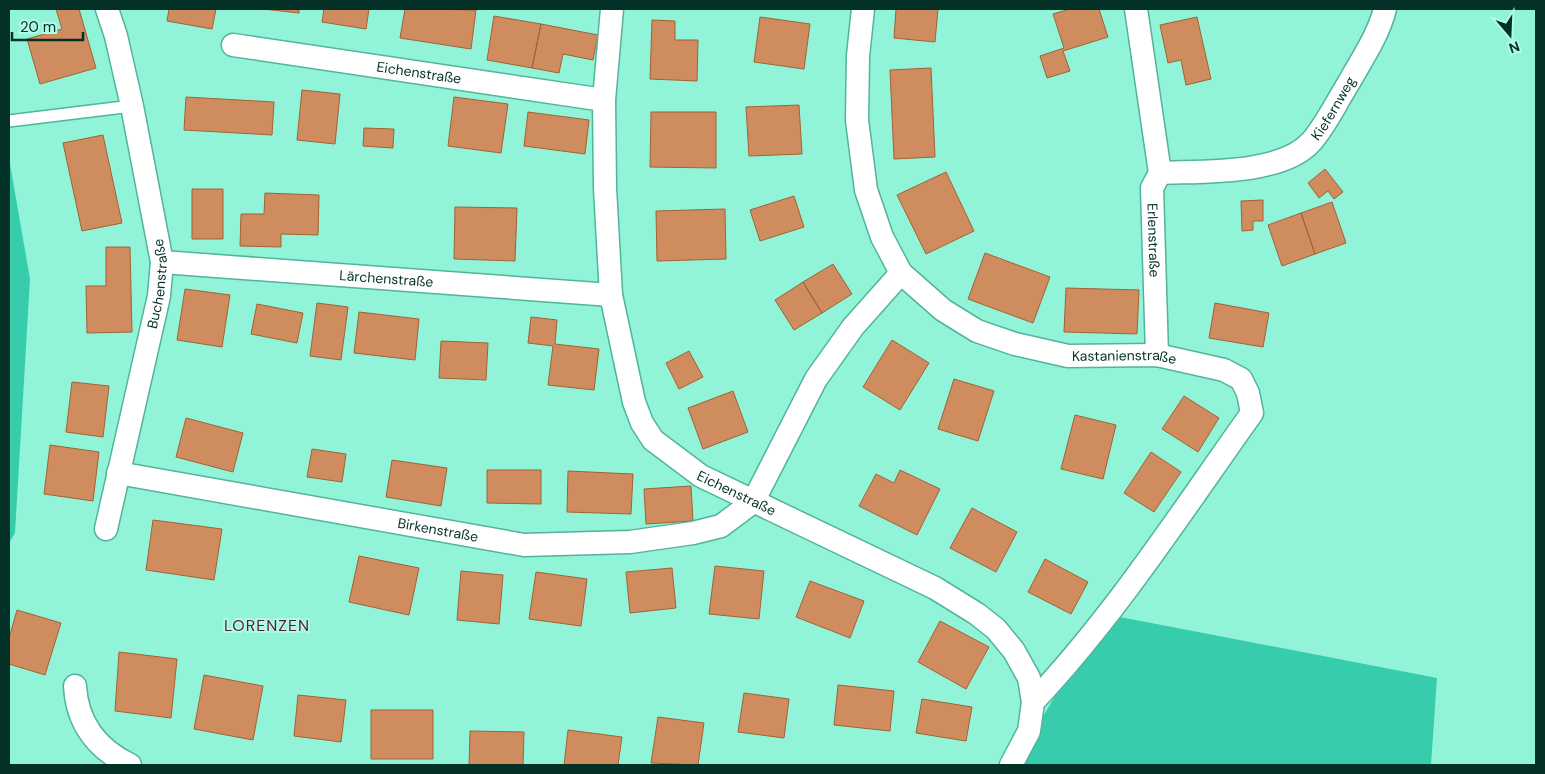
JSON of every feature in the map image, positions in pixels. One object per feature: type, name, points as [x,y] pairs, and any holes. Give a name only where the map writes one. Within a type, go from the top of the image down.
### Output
[{"type":"street","name":"Buchenstraße","points":[[106,529],[159,296],[162,262],[132,106],[108,9]]},
{"type":"street","name":"Eichenstraße","points":[[612,9],[604,100],[605,188],[611,295],[634,402],[642,422],[653,440],[701,476],[935,588],[977,614],[996,629],[1014,651],[1029,678],[1033,702],[1029,731],[1011,765]]},
{"type":"street","name":"Kastanienstraße","points":[[863,9],[858,56],[857,120],[866,190],[882,237],[901,273],[943,310],[977,331],[1015,344],[1068,356],[1157,355],[1224,370],[1241,380],[1248,393],[1252,413],[1121,596],[1068,666],[1033,702]]},
{"type":"street","name":"Erlenstraße","points":[[1136,9],[1160,174],[1152,188],[1157,355]]},
{"type":"street","name":"Kiefernweg","points":[[1160,174],[1244,168],[1280,162],[1310,144],[1380,28],[1385,9]]},
{"type":"street","name":"Eichenstraße","points":[[233,45],[604,100]]},
{"type":"street","name":"Lärchenstraße","points":[[162,262],[611,295]]},
{"type":"street","points":[[753,502],[816,379],[853,327],[901,273]]},
{"type":"street","name":"Birkenstraße","points":[[118,473],[524,545],[630,542],[693,534],[721,526],[753,502]]},
{"type":"street","points":[[75,686],[76,706],[85,726],[96,741],[115,758],[130,765]]},
{"type":"lane","points":[[9,121],[132,106]]},
{"type":"green space","points":[[9,158],[30,279],[15,533],[9,543]]},
{"type":"green space","points":[[1120,617],[1437,678],[1431,765],[1014,765],[1055,696]]},
{"type":"building","points":[[56,9],[79,9],[96,68],[40,84],[27,39],[62,29]]},
{"type":"building","points":[[169,9],[216,9],[212,29],[167,21]]},
{"type":"building","points":[[263,9],[299,9],[299,13]]},
{"type":"building","points":[[324,9],[369,9],[366,29],[322,22]]},
{"type":"building","points":[[405,9],[476,10],[471,49],[400,38]]},
{"type":"building","points":[[896,9],[938,9],[935,42],[894,38]]},
{"type":"building","points":[[1070,9],[1099,9],[1108,37],[1063,51],[1070,71],[1047,78],[1040,56],[1064,48],[1053,14]]},
{"type":"building","points":[[494,16],[541,24],[532,68],[487,60]]},
{"type":"building","points":[[760,17],[810,24],[804,69],[754,62]]},
{"type":"building","points":[[1197,17],[1211,79],[1186,85],[1181,60],[1168,63],[1160,25]]},
{"type":"building","points":[[652,20],[675,21],[675,40],[698,40],[697,81],[650,79]]},
{"type":"building","points":[[541,24],[598,35],[593,60],[563,54],[559,73],[532,68]]},
{"type":"building","points":[[931,68],[935,157],[894,159],[890,70]]},
{"type":"building","points":[[302,90],[340,94],[335,144],[297,140]]},
{"type":"building","points":[[186,97],[274,102],[272,135],[184,130]]},
{"type":"building","points":[[454,97],[508,104],[501,153],[448,146]]},
{"type":"building","points":[[799,105],[802,154],[749,156],[746,107]]},
{"type":"building","points":[[528,112],[589,120],[585,154],[524,146]]},
{"type":"building","points":[[651,112],[716,112],[716,168],[650,167]]},
{"type":"building","points":[[364,128],[394,129],[393,148],[363,146]]},
{"type":"building","points":[[103,135],[122,223],[82,231],[63,143]]},
{"type":"building","points":[[1325,169],[1343,192],[1334,199],[1328,191],[1319,198],[1308,183]]},
{"type":"building","points":[[946,172],[974,231],[926,254],[897,195]]},
{"type":"building","points":[[192,189],[223,189],[223,239],[192,239]]},
{"type":"building","points":[[265,193],[319,195],[318,235],[281,234],[281,247],[240,246],[241,214],[264,214]]},
{"type":"building","points":[[794,196],[804,227],[760,241],[750,210]]},
{"type":"building","points":[[1263,200],[1263,221],[1253,221],[1253,230],[1242,231],[1241,201]]},
{"type":"building","points":[[1332,202],[1346,243],[1315,254],[1301,213]]},
{"type":"building","points":[[455,207],[517,208],[515,261],[454,259]]},
{"type":"building","points":[[725,209],[726,259],[657,261],[656,211]]},
{"type":"building","points":[[1301,213],[1315,254],[1282,266],[1268,225]]},
{"type":"building","points":[[106,247],[130,247],[132,332],[87,333],[86,286],[106,286]]},
{"type":"building","points":[[985,253],[1050,277],[1033,323],[968,299]]},
{"type":"building","points":[[833,264],[852,294],[822,313],[803,282]]},
{"type":"building","points":[[803,282],[822,313],[794,330],[775,300]]},
{"type":"building","points":[[1066,288],[1139,290],[1137,334],[1064,332]]},
{"type":"building","points":[[185,289],[230,295],[222,347],[177,340]]},
{"type":"building","points":[[317,303],[348,307],[341,360],[310,356]]},
{"type":"building","points":[[1215,303],[1269,313],[1263,347],[1209,338]]},
{"type":"building","points":[[257,304],[303,313],[297,343],[251,334]]},
{"type":"building","points":[[359,312],[419,319],[415,360],[354,353]]},
{"type":"building","points":[[531,317],[557,320],[555,344],[599,349],[594,390],[548,385],[553,346],[528,343]]},
{"type":"building","points":[[892,340],[929,363],[900,410],[863,387]]},
{"type":"building","points":[[441,341],[488,343],[486,380],[439,378]]},
{"type":"building","points":[[689,351],[703,377],[679,389],[666,363]]},
{"type":"building","points":[[954,379],[994,391],[978,441],[938,429]]},
{"type":"building","points":[[72,382],[109,386],[103,437],[66,432]]},
{"type":"building","points":[[733,391],[748,432],[703,449],[688,408]]},
{"type":"building","points":[[1184,396],[1219,418],[1198,452],[1162,429]]},
{"type":"building","points":[[1075,415],[1116,425],[1103,479],[1061,469]]},
{"type":"building","points":[[186,418],[243,433],[233,472],[176,457]]},
{"type":"building","points":[[50,445],[99,452],[93,501],[44,494]]},
{"type":"building","points":[[312,449],[346,454],[342,482],[307,477]]},
{"type":"building","points":[[1151,452],[1181,472],[1154,512],[1124,493]]},
{"type":"building","points":[[392,460],[447,468],[441,506],[386,497]]},
{"type":"building","points":[[487,470],[541,470],[541,504],[487,503]]},
{"type":"building","points":[[900,470],[940,489],[917,535],[859,506],[876,474],[894,483]]},
{"type":"building","points":[[568,471],[633,474],[631,514],[567,512]]},
{"type":"building","points":[[691,486],[693,521],[646,524],[644,489]]},
{"type":"building","points":[[972,508],[1017,532],[996,572],[950,548]]},
{"type":"building","points":[[153,520],[222,529],[214,580],[146,570]]},
{"type":"building","points":[[359,556],[419,568],[409,615],[349,602]]},
{"type":"building","points":[[1045,559],[1088,582],[1071,614],[1028,592]]},
{"type":"building","points":[[715,566],[764,571],[759,619],[709,614]]},
{"type":"building","points":[[672,568],[676,608],[630,613],[626,572]]},
{"type":"building","points":[[461,571],[503,575],[499,624],[457,620]]},
{"type":"building","points":[[536,572],[587,579],[581,626],[529,619]]},
{"type":"building","points":[[810,581],[864,601],[850,638],[796,617]]},
{"type":"building","points":[[17,610],[61,623],[45,675],[9,664],[9,638]]},
{"type":"building","points":[[940,621],[989,647],[966,689],[918,662]]},
{"type":"building","points":[[119,652],[177,659],[171,718],[115,711]]},
{"type":"building","points":[[204,675],[263,686],[253,740],[194,729]]},
{"type":"building","points":[[838,685],[894,691],[890,731],[834,725]]},
{"type":"building","points":[[744,693],[789,699],[784,738],[738,732]]},
{"type":"building","points":[[298,695],[346,700],[341,742],[294,736]]},
{"type":"building","points":[[922,699],[972,707],[966,741],[916,733]]},
{"type":"building","points":[[371,710],[433,710],[433,759],[371,759]]},
{"type":"building","points":[[658,717],[704,723],[698,765],[651,763]]},
{"type":"building","points":[[568,730],[622,737],[618,765],[564,765]]},
{"type":"building","points":[[470,731],[524,732],[523,765],[469,765]]},
{"type":"district","name":"LORENZEN","points":[[267,625]]}]
